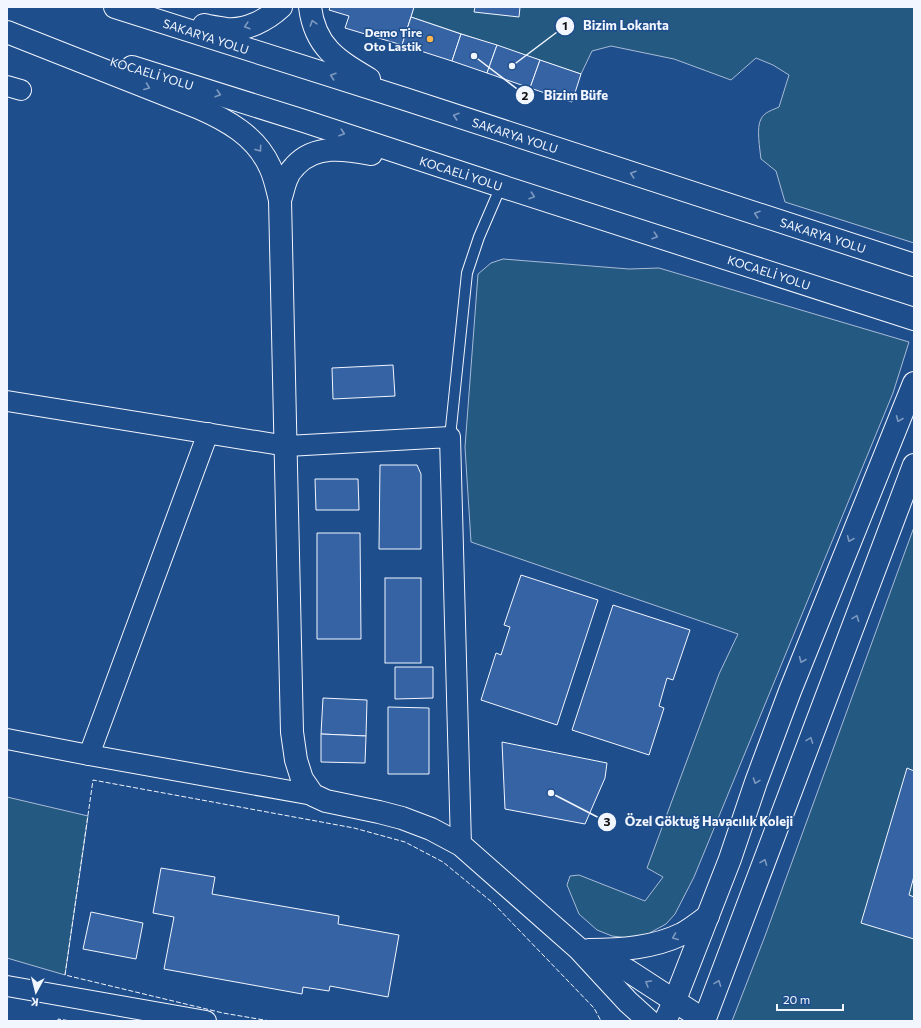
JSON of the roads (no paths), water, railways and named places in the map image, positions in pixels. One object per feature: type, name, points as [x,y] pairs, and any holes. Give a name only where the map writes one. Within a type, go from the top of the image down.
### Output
[{"type":"highway","points":[[124,10],[228,29],[245,27],[261,21],[281,7]]},
{"type":"highway","points":[[310,7],[312,22],[318,37],[332,54],[347,66],[405,99]]},
{"type":"highway","name":"SAKARYA YOLU","points":[[124,10],[405,99],[914,264]]},
{"type":"highway","name":"KOCAELİ YOLU","points":[[7,27],[304,121],[914,319]]},
{"type":"highway","points":[[7,32],[222,118],[241,131],[259,147],[271,168],[280,200],[287,446],[292,732],[296,760],[302,779],[313,795],[326,801],[379,812],[409,821],[432,829],[461,845],[579,949],[611,985],[649,1021]]},
{"type":"highway","points":[[280,200],[288,174],[301,160],[315,152],[351,150],[452,170]]},
{"type":"highway","points":[[666,1021],[730,859],[756,782],[790,691],[914,382]]},
{"type":"highway","points":[[579,949],[627,970],[704,1020],[914,465]]},
{"type":"highway","points":[[579,949],[617,950],[655,944],[683,933],[708,916]]},
{"type":"street","points":[[7,401],[287,446],[450,437],[461,845]]},
{"type":"street","points":[[89,755],[208,433]]},
{"type":"street","points":[[7,739],[313,795]]},
{"type":"street","points":[[7,986],[206,1021]]},
{"type":"lane","points":[[450,437],[467,273],[479,237],[501,186]]},
{"type":"place","name":"Demo Tire Oto Lastik","points":[[430,39]]},
{"type":"place","name":"Bizim Büfe","points":[[474,56]]},
{"type":"place","name":"Bizim Lokanta","points":[[512,66]]},
{"type":"place","name":"Özel Göktuğ Havacılık Koleji","points":[[551,793]]}]
